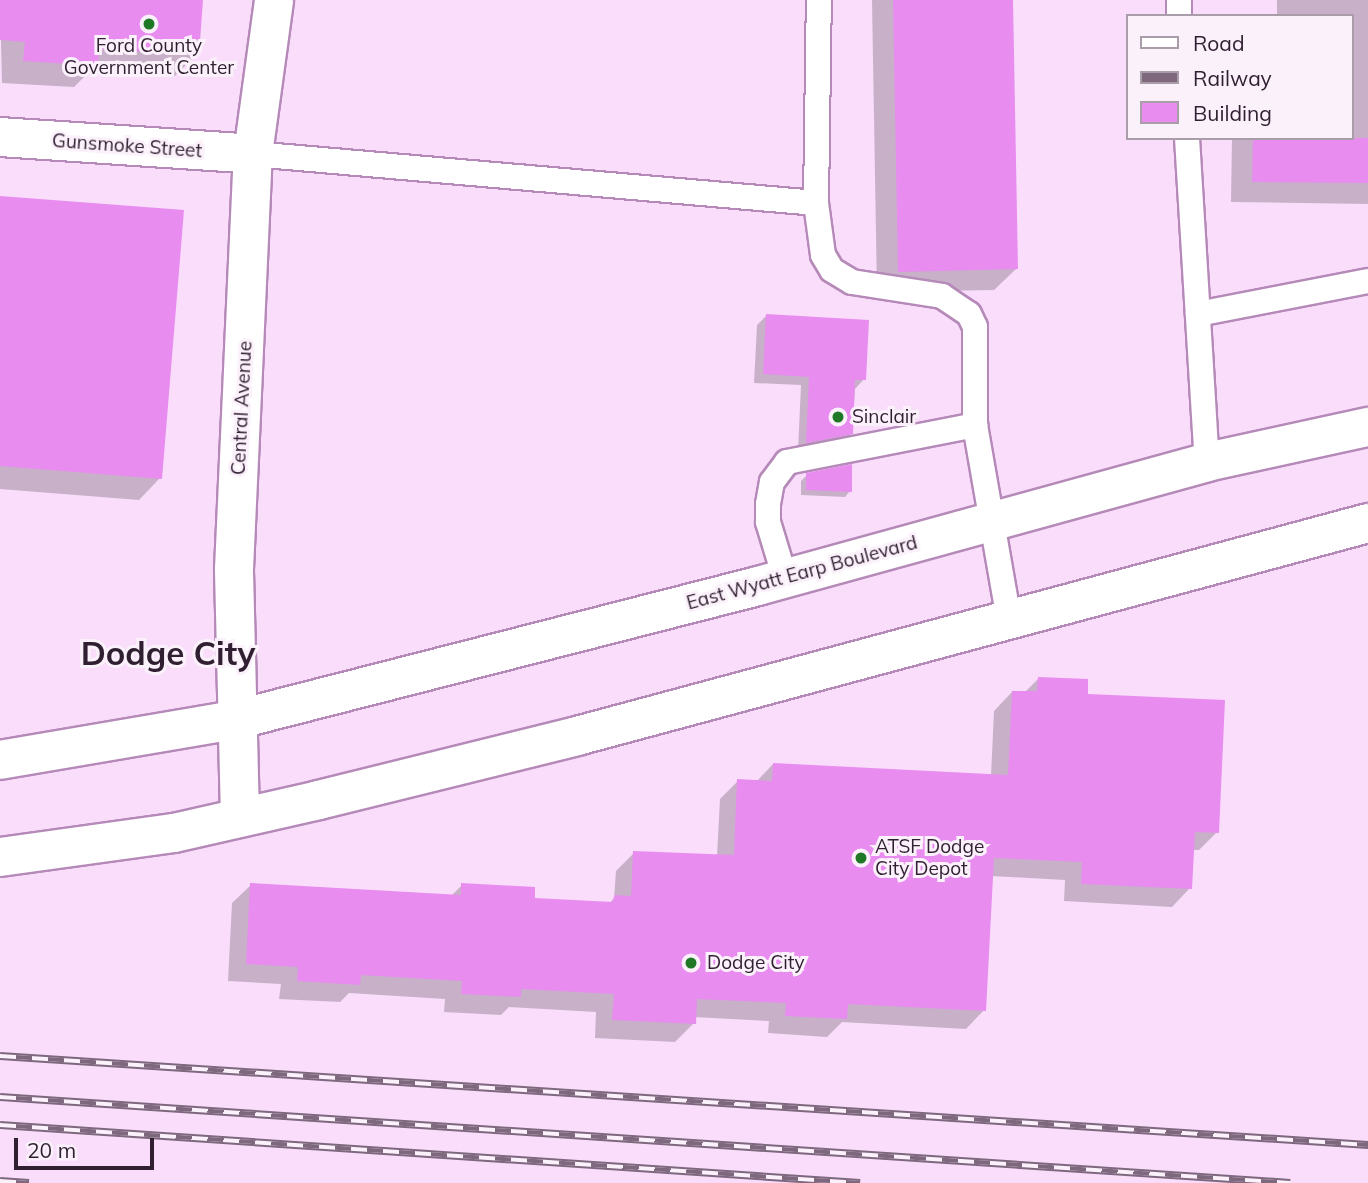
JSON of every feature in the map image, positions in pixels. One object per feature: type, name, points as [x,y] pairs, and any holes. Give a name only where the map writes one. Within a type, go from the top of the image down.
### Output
[{"type":"main road","name":"Central Avenue","points":[[240,817],[235,720],[234,569],[253,154],[274,0]]},
{"type":"main road","name":"Gunsmoke Street","points":[[0,137],[253,154]]},
{"type":"main road","name":"East Wyatt Earp Boulevard","points":[[0,760],[235,720],[785,578],[1207,462],[1368,427]]},
{"type":"main road","points":[[0,857],[174,832],[577,736],[1368,523]]},
{"type":"lane","points":[[819,0],[816,202],[823,254],[832,270],[852,282],[942,296],[969,314],[975,327],[975,425],[989,523],[1009,620]]},
{"type":"lane","points":[[1187,140],[1207,462]]},
{"type":"lane","points":[[253,154],[816,202]]},
{"type":"lane","points":[[1198,314],[1368,281]]},
{"type":"lane","points":[[785,578],[768,522],[768,503],[772,482],[787,463],[975,425]]},
{"type":"building","points":[[0,0],[203,0],[199,55],[99,49],[98,66],[23,61],[25,42],[0,40]]},
{"type":"building","points":[[893,0],[1013,0],[1018,269],[898,272]]},
{"type":"building","points":[[1368,138],[1368,183],[1252,182],[1253,140]]},
{"type":"building","points":[[0,196],[184,210],[162,479],[0,466]]},
{"type":"building","points":[[766,314],[869,320],[866,380],[855,380],[853,434],[806,443],[809,377],[763,374]]},
{"type":"building","points":[[852,464],[852,492],[806,490],[806,473]]},
{"type":"building","points":[[1038,677],[1088,679],[1088,694],[1225,700],[1219,833],[1195,832],[1192,889],[1081,884],[1082,862],[994,858],[986,1011],[848,1004],[847,1019],[785,1016],[786,1003],[697,999],[696,1024],[612,1020],[614,994],[521,989],[521,997],[461,994],[462,981],[361,975],[360,985],[297,981],[298,967],[246,964],[250,883],[461,895],[461,883],[535,887],[535,898],[612,902],[615,895],[631,896],[633,851],[734,855],[737,779],[772,781],[773,763],[1008,775],[1012,691],[1037,691]]},
{"type":"railway","points":[[0,1056],[1368,1145]]},
{"type":"railway","points":[[0,1097],[1290,1183]]},
{"type":"railway","points":[[0,1125],[860,1183]]},
{"type":"railway","points":[[0,1181],[29,1183]]},
{"type":"place","name":"Ford County Government Center","points":[[149,24]]},
{"type":"place","name":"Sinclair","points":[[838,417]]},
{"type":"place","name":"ATSF Dodge City Depot","points":[[861,858]]},
{"type":"place","name":"Dodge City","points":[[691,963]]},
{"type":"district","name":"Dodge City","points":[[168,653]]}]
